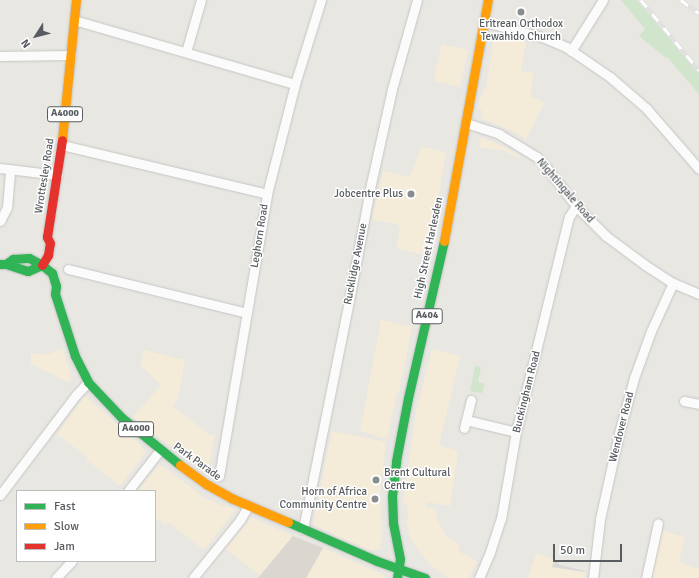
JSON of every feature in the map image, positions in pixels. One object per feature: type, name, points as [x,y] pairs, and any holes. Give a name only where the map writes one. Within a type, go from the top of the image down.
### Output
[{"type":"main road","name":"Wrottesley Road","points":[[44,282],[39,252],[41,241],[47,237],[58,175],[76,0]]},
{"type":"main road","name":"High Street Harlesden","points":[[400,568],[400,559],[393,522],[392,496],[396,461],[408,398],[446,233],[488,0]]},
{"type":"main road","points":[[3,264],[13,259],[29,258],[42,265]]},
{"type":"main road","name":"Park Parade","points":[[42,265],[52,273],[56,286],[55,294]]},
{"type":"main road","name":"Park Parade","points":[[44,282],[55,294],[75,356],[88,382],[116,412],[160,450],[215,490],[248,506],[377,561],[400,568]]},
{"type":"main road","name":"A404","points":[[397,578],[400,568]]},
{"type":"main road","points":[[400,568],[425,578]]},
{"type":"street","points":[[186,52],[201,0]]},
{"type":"street","name":"Leghorn Road","points":[[219,476],[267,194],[295,84],[321,0]]},
{"type":"street","name":"Rucklidge Avenue","points":[[303,529],[371,184],[392,89],[417,0]]},
{"type":"street","points":[[571,51],[603,0]]},
{"type":"street","points":[[74,20],[295,84]]},
{"type":"street","points":[[485,22],[545,38],[571,51],[610,77],[631,94],[667,131],[699,169]]},
{"type":"street","points":[[0,56],[70,55]]},
{"type":"street","name":"Nightingale Road","points":[[466,123],[499,134],[536,157],[546,167],[576,206],[606,236],[639,261],[673,283],[699,294]]},
{"type":"street","points":[[62,145],[267,194]]},
{"type":"street","points":[[0,168],[58,175]]},
{"type":"street","points":[[0,221],[7,207],[10,169]]},
{"type":"street","name":"Buckingham Road","points":[[479,578],[490,552],[501,519],[516,432],[569,217],[576,206]]},
{"type":"street","points":[[68,269],[247,313]]},
{"type":"street","name":"Wendover Road","points":[[593,578],[600,519],[619,433],[634,378],[651,331],[673,283]]},
{"type":"street","points":[[0,495],[76,395],[88,382]]},
{"type":"street","points":[[471,400],[465,424],[516,432]]},
{"type":"street","points":[[684,401],[699,404]]},
{"type":"street","points":[[129,490],[160,450]]},
{"type":"street","points":[[193,578],[240,520],[248,506]]},
{"type":"street","points":[[646,578],[658,523]]},
{"type":"street","points":[[56,578],[71,562]]},
{"type":"shaded area","points":[[496,34],[526,42],[521,71],[534,73],[530,96],[544,103],[526,139],[512,131],[481,118],[482,110],[478,109],[481,95],[484,88],[486,88],[494,36]]},
{"type":"shaded area","points":[[442,44],[468,50],[460,87],[433,81]]},
{"type":"shaded area","points":[[481,137],[504,147],[520,156],[520,158],[501,150],[479,147]]},
{"type":"shaded area","points":[[421,147],[446,152],[428,256],[396,248],[400,229],[398,224],[372,220],[383,171],[410,177]]},
{"type":"shaded area","points":[[381,320],[412,327],[399,393],[397,393],[387,439],[360,431]]},
{"type":"shaded area","points":[[63,349],[71,376],[70,383],[31,364],[31,353],[45,355]]},
{"type":"shaded area","points":[[432,349],[460,356],[439,446],[457,450],[458,454],[450,506],[427,502],[426,507],[436,509],[437,519],[445,535],[460,545],[458,551],[477,561],[469,578],[449,578],[432,566],[420,553],[410,538],[406,521],[408,521],[407,504],[403,503],[415,417]]},
{"type":"shaded area","points":[[144,350],[185,360],[179,393],[173,406],[210,435],[215,435],[210,462],[206,470],[152,433],[133,417],[161,385],[140,365]]},
{"type":"shaded area","points":[[85,396],[142,446],[141,448],[146,452],[120,486],[87,460],[88,458],[57,434]]},
{"type":"shaded area","points":[[332,431],[386,442],[380,495],[382,531],[381,548],[378,550],[369,550],[313,525]]},
{"type":"shaded area","points":[[159,465],[166,468],[203,497],[220,505],[236,509],[204,550],[168,522],[165,525],[156,518],[156,490],[139,490]]},
{"type":"shaded area","points":[[253,518],[293,536],[260,576],[226,549],[250,519]]},
{"type":"shaded area","points":[[657,529],[685,537],[679,562],[699,569],[699,578],[648,578]]},
{"type":"shaded area","points":[[293,536],[323,548],[306,578],[258,578]]},
{"type":"shaded area","points":[[323,548],[384,575],[385,578],[306,578]]},
{"type":"shaded area","points":[[536,553],[555,560],[552,567],[585,572],[585,578],[528,578]]},
{"type":"shaded area","points":[[555,560],[560,565],[585,572],[552,567]]},
{"type":"green space","points":[[621,0],[637,0],[699,73],[699,94],[667,57],[666,58],[639,36],[645,29]]},
{"type":"green space","points":[[475,366],[481,367],[478,382],[485,384],[482,393],[470,391]]},
{"type":"railway","points":[[641,0],[699,70]]},
{"type":"railway","points":[[681,0],[699,13]]},
{"type":"traffic: fast","points":[[397,578],[400,559],[393,523],[392,496],[396,461],[408,398],[444,241]]},
{"type":"traffic: fast","points":[[6,264],[13,259],[29,258],[42,265]]},
{"type":"traffic: fast","points":[[0,264],[6,264],[28,271],[42,265]]},
{"type":"traffic: fast","points":[[42,265],[52,273],[56,286],[55,294],[75,356],[88,382],[121,417],[180,465]]},
{"type":"traffic: fast","points":[[288,522],[377,561],[425,578]]},
{"type":"traffic: slow","points":[[62,140],[76,0]]},
{"type":"traffic: slow","points":[[444,241],[488,0]]},
{"type":"traffic: slow","points":[[180,465],[206,484],[231,498],[288,522]]},
{"type":"traffic: jam","points":[[42,265],[48,255],[50,243],[47,237],[62,140]]},
{"type":"place","name":"Eritrean Orthodox Tewahido Church","points":[[521,12]]},
{"type":"place","name":"Jobcentre Plus","points":[[411,194]]},
{"type":"place","name":"Brent Cultural Centre","points":[[376,480]]},
{"type":"place","name":"Horn of Africa Community Centre","points":[[375,499]]}]
